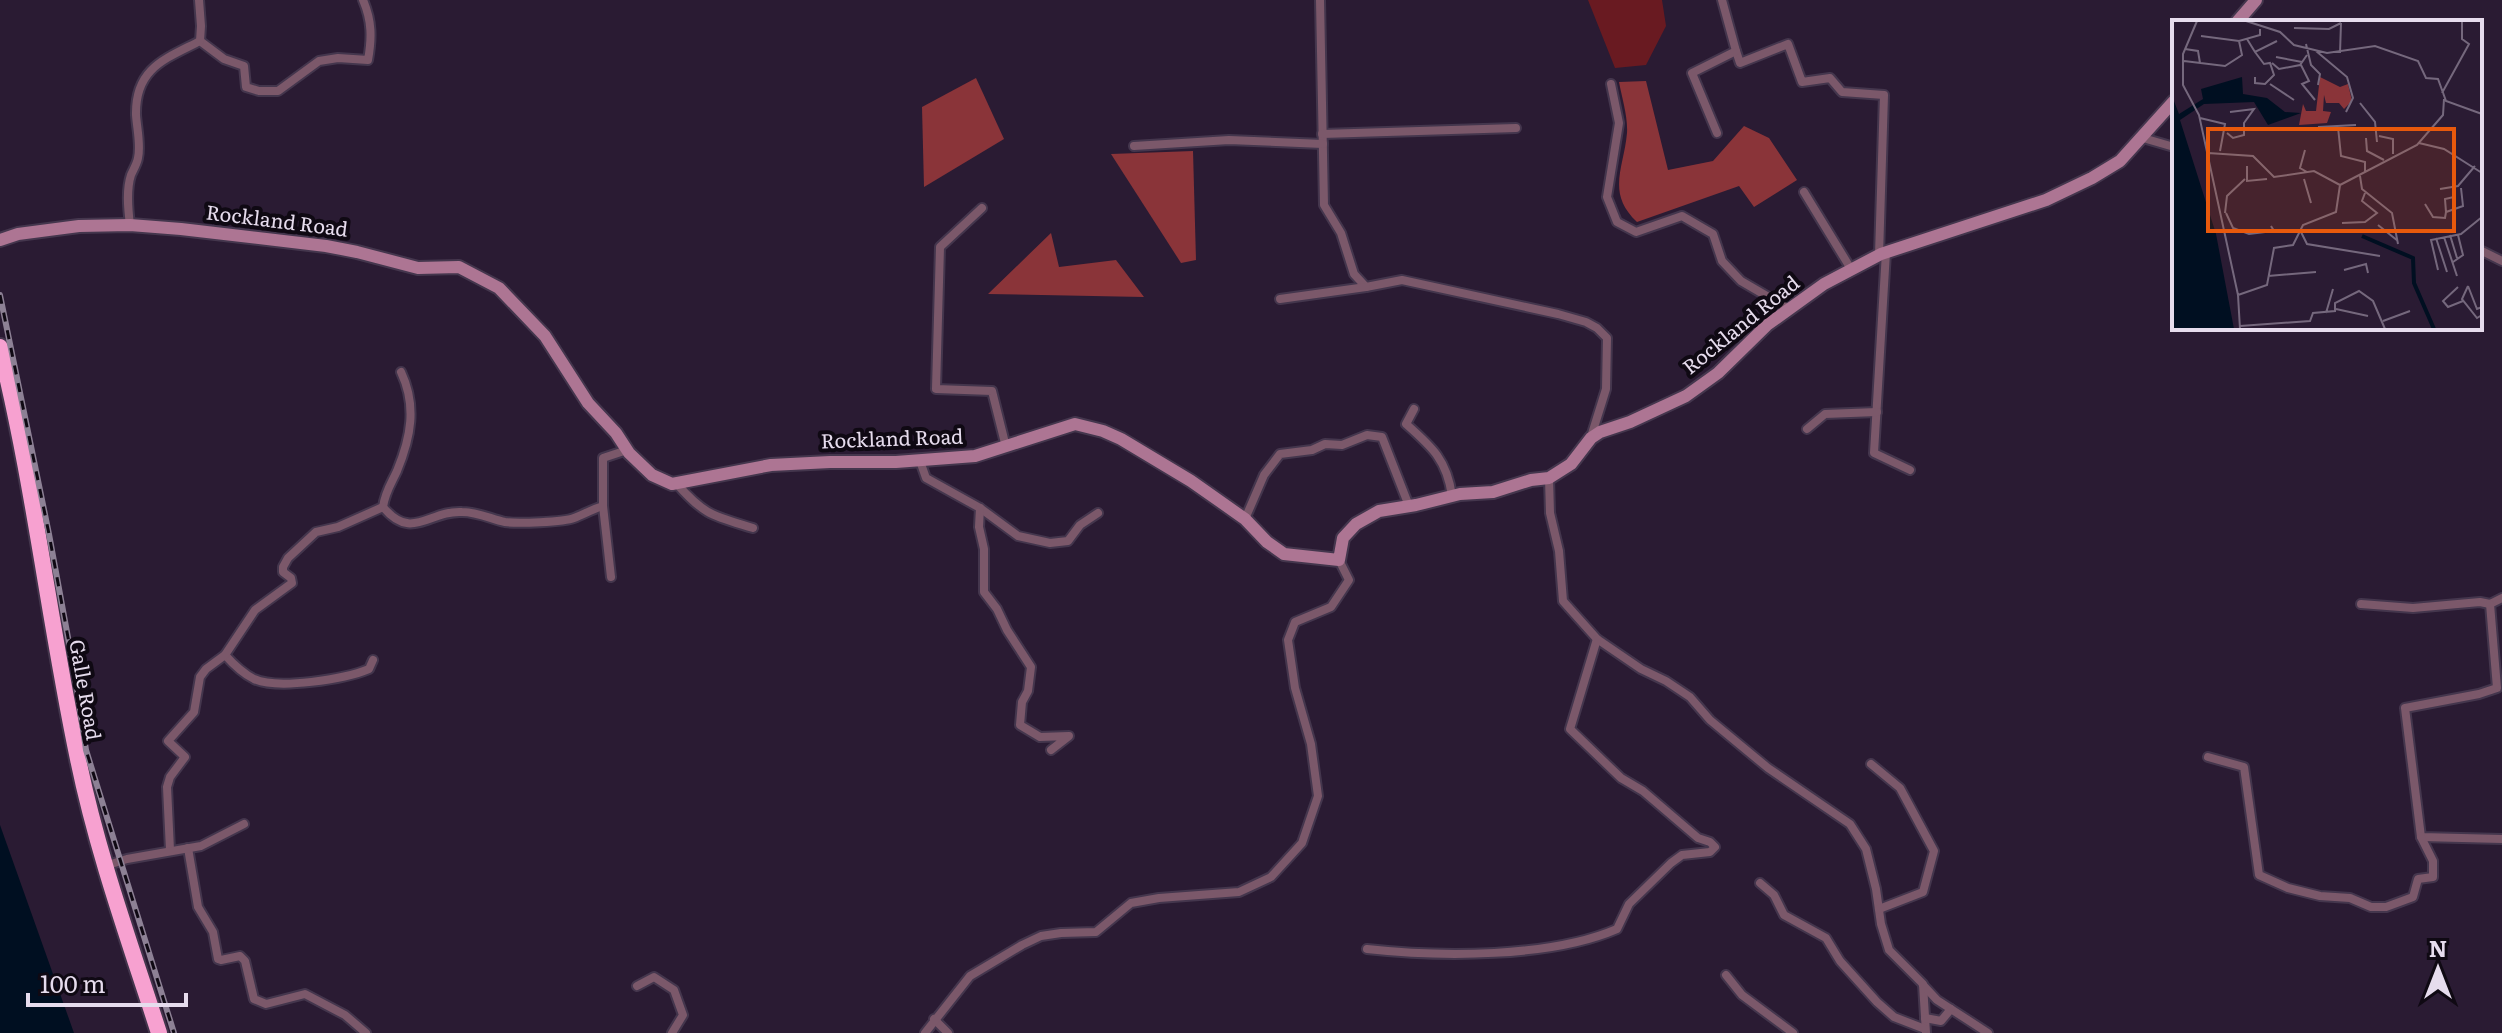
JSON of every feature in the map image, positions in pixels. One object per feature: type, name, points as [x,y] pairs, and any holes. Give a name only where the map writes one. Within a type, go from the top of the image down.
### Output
[{"type":"highway","name":"Galle Road","points":[[0,347],[17,414],[78,763],[105,866],[159,1033]]},
{"type":"street","points":[[199,0],[200,41]]},
{"type":"street","points":[[200,41],[224,59],[244,66],[246,87],[278,91],[319,61],[338,58],[368,60],[372,38],[369,14],[363,0]]},
{"type":"street","points":[[1320,0],[1324,205],[1341,233],[1354,274],[1366,287]]},
{"type":"street","points":[[1722,0],[1740,63],[1788,44],[1802,82],[1830,78],[1842,92],[1884,95],[1882,254],[1874,453],[1910,470]]},
{"type":"street","points":[[2239,20],[2256,0]]},
{"type":"street","points":[[130,225],[128,195],[130,178],[138,158],[136,111],[139,91],[159,61],[200,41]]},
{"type":"street","points":[[1717,133],[1692,73],[1736,51]]},
{"type":"street","points":[[1611,84],[1619,123],[1607,197],[1617,222],[1636,232],[1682,216],[1713,234],[1722,261],[1741,281],[1789,309]]},
{"type":"street","name":"Rockland Road","points":[[0,240],[18,234],[79,226],[130,225],[326,246],[418,268],[459,267],[499,288],[545,336],[588,403],[627,450],[652,475],[672,484],[771,465],[920,461],[975,456],[1075,424],[1121,439],[1191,481],[1245,519],[1267,542],[1284,554],[1339,560],[1343,538],[1356,524],[1379,511],[1452,496],[1493,492],[1531,480],[1549,478],[1571,464],[1591,438],[1600,432],[1686,396],[1718,373],[1767,325],[1824,284],[1882,254],[2046,200],[2120,161],[2172,103]]},
{"type":"street","points":[[1134,146],[1516,128]]},
{"type":"street","points":[[2143,138],[2172,146]]},
{"type":"street","points":[[1804,192],[1851,269]]},
{"type":"street","points":[[982,208],[940,247],[936,389],[992,391],[1006,447]]},
{"type":"street","points":[[2482,251],[2502,261]]},
{"type":"street","points":[[1280,299],[1402,280],[1586,322],[1607,338],[1606,389],[1591,438]]},
{"type":"street","points":[[383,507],[410,432],[410,391],[401,372]]},
{"type":"street","points":[[1414,409],[1406,424],[1435,449],[1449,477],[1452,496]]},
{"type":"street","points":[[1807,429],[1825,414],[1877,412]]},
{"type":"street","points":[[1245,519],[1264,475],[1280,454],[1312,450],[1325,444],[1342,445],[1367,435],[1382,437],[1409,506]]},
{"type":"street","points":[[611,577],[603,506],[603,458],[627,450]]},
{"type":"street","points":[[920,461],[926,478],[980,508],[1018,536],[1050,543],[1068,541],[1080,525],[1098,513]]},
{"type":"street","points":[[1549,478],[1550,513],[1559,551],[1563,601],[1597,639],[1690,697],[1710,720],[1768,768],[1850,824],[1866,849],[1889,950],[1937,1000],[1988,1033]]},
{"type":"street","points":[[677,484],[709,514],[753,528]]},
{"type":"street","points":[[383,507],[396,521],[417,525],[453,512],[478,513],[505,522],[549,521],[574,518],[603,506]]},
{"type":"street","points":[[170,850],[167,787],[170,777],[185,757],[168,741],[194,712],[200,677],[225,655],[255,610],[292,583],[283,572],[283,567],[301,545],[316,532],[338,527],[383,507]]},
{"type":"street","points":[[980,508],[984,592],[1031,667],[1020,725],[1040,737],[1069,736],[1051,750]]},
{"type":"street","points":[[925,1033],[970,976],[1022,945],[1041,936],[1096,932],[1131,903],[1239,892],[1271,877],[1302,843],[1318,796],[1311,744],[1295,688],[1288,640],[1295,622],[1331,607],[1349,580],[1339,560]]},
{"type":"street","points":[[2361,604],[2413,608],[2480,602],[2490,604],[2502,598]]},
{"type":"street","points":[[2208,757],[2244,767],[2259,875],[2288,888],[2320,896],[2350,898],[2371,907],[2386,907],[2413,897],[2418,879],[2433,877],[2433,861],[2421,837],[2405,708],[2497,688],[2490,604]]},
{"type":"street","points":[[1367,949],[1413,954],[1485,952],[1599,937],[1617,929],[1629,904],[1682,855],[1710,852],[1715,847],[1698,838],[1643,791],[1621,778],[1570,729],[1597,639]]},
{"type":"street","points":[[225,655],[238,670],[257,681],[289,685],[356,674],[369,669],[373,660]]},
{"type":"street","points":[[1871,764],[1900,788],[1934,851],[1923,892],[1879,909]]},
{"type":"street","points":[[105,866],[170,850],[201,846],[244,824]]},
{"type":"street","points":[[2421,837],[2502,839]]},
{"type":"street","points":[[188,848],[198,907],[213,932],[218,959],[240,956],[245,961],[254,999],[266,1004],[305,994],[345,1015],[366,1033]]},
{"type":"street","points":[[1760,883],[1774,895],[1784,915],[1826,938],[1848,971],[1877,1002],[1894,1017],[1928,1032]]},
{"type":"street","points":[[1726,975],[1742,995],[1793,1033]]},
{"type":"street","points":[[637,986],[654,977],[674,990],[683,1015],[672,1033]]},
{"type":"street","points":[[1923,984],[1928,1032]]},
{"type":"street","points":[[1925,1018],[1941,1021],[1951,1009]]},
{"type":"street","points":[[934,1019],[948,1033]]},
{"type":"shaded area","points":[[1588,0],[1662,0],[1666,26],[1646,65],[1615,68]]},
{"type":"shaded area","points":[[976,78],[1004,139],[924,187],[922,107]]},
{"type":"shaded area","points":[[1646,81],[1668,170],[1713,161],[1744,126],[1769,138],[1797,180],[1754,207],[1739,186],[1637,222],[1622,201],[1619,190],[1627,127],[1619,82]]},
{"type":"shaded area","points":[[1193,151],[1196,260],[1181,263],[1111,154]]},
{"type":"shaded area","points":[[1051,233],[1059,267],[1116,260],[1144,297],[988,294]]},
{"type":"water","points":[[0,825],[74,1033],[0,1033]]},
{"type":"railway","points":[[0,295],[49,534],[86,750],[174,1033]]}]
